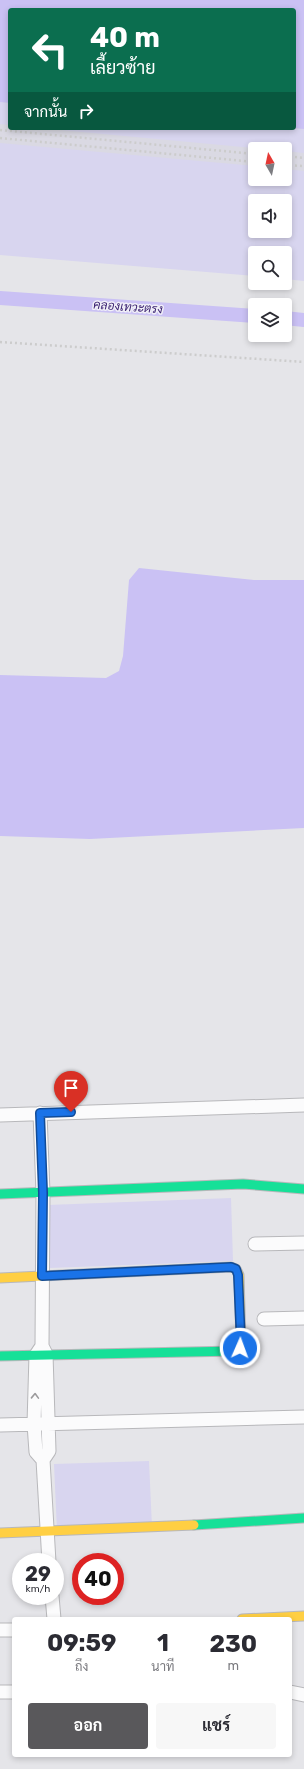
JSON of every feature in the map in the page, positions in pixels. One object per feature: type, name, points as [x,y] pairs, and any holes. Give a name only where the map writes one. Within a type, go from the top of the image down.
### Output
[{"type":"street","points":[[0,1115],[304,1105]]},
{"type":"street","points":[[40,1113],[43,1193],[42,1352],[49,1424],[49,1451],[43,1460],[48,1553]]},
{"type":"street","points":[[0,1194],[243,1184],[304,1189]]},
{"type":"street","points":[[255,1244],[304,1243]]},
{"type":"street","points":[[0,1278],[231,1267],[236,1269],[238,1275],[241,1343],[240,1348],[234,1351],[42,1352],[0,1356]]},
{"type":"street","points":[[264,1319],[304,1318]]},
{"type":"street","points":[[42,1352],[34,1424],[36,1452],[43,1460]]},
{"type":"street","points":[[0,1425],[304,1417]]},
{"type":"street","points":[[0,1533],[46,1533],[304,1518]]},
{"type":"street","points":[[53,1605],[54,1617]]},
{"type":"street","points":[[283,1617],[304,1616]]},
{"type":"street","points":[[0,1630],[12,1630]]},
{"type":"street","points":[[0,1692],[12,1692]]},
{"type":"street","points":[[292,1692],[304,1695]]},
{"type":"path","points":[[0,130],[248,153]]},
{"type":"path","points":[[0,138],[248,161]]},
{"type":"path","points":[[292,157],[304,158]]},
{"type":"path","points":[[292,165],[304,166]]},
{"type":"path","points":[[0,342],[304,362]]},
{"type":"shaded area","points":[[0,0],[304,0],[304,229],[292,211],[292,194],[248,194],[248,201],[0,200]]},
{"type":"shaded area","points":[[0,0],[304,0],[304,129],[296,128],[296,8],[8,8],[8,103],[0,102]]},
{"type":"shaded area","points":[[0,102],[8,103],[8,125],[0,124]]},
{"type":"shaded area","points":[[304,129],[304,153],[292,152],[292,142],[248,142],[248,148],[60,130]]},
{"type":"shaded area","points":[[0,143],[248,165],[248,186],[292,186],[292,170],[304,171],[304,281],[292,280],[292,246],[248,246],[248,275],[0,255]]},
{"type":"shaded area","points":[[139,568],[254,580],[304,580],[304,828],[90,839],[0,836],[0,675],[106,678],[119,671],[123,656],[129,580]]},
{"type":"shaded area","points":[[231,1198],[233,1261],[50,1268],[48,1205]]},
{"type":"shaded area","points":[[149,1461],[152,1527],[57,1531],[54,1464]]},
{"type":"waterway","name":"คลองเทวะตรง","points":[[0,298],[248,316]]},
{"type":"waterway","name":"คลองเทวะตรง","points":[[292,319],[304,320]]},
{"type":"traffic: fast","points":[[0,1194],[243,1184],[304,1189]]},
{"type":"traffic: fast","points":[[0,1356],[235,1351],[239,1348]]},
{"type":"traffic: fast","points":[[194,1525],[304,1518]]},
{"type":"traffic: slow","points":[[0,1278],[231,1267],[236,1269],[239,1275],[241,1343],[239,1348]]},
{"type":"traffic: slow","points":[[0,1533],[194,1525]]},
{"type":"traffic: slow","points":[[283,1617],[304,1616]]},
{"type":"route","points":[[71,1112],[40,1113],[43,1193],[42,1276],[231,1267],[236,1269],[238,1275],[240,1348]]}]
